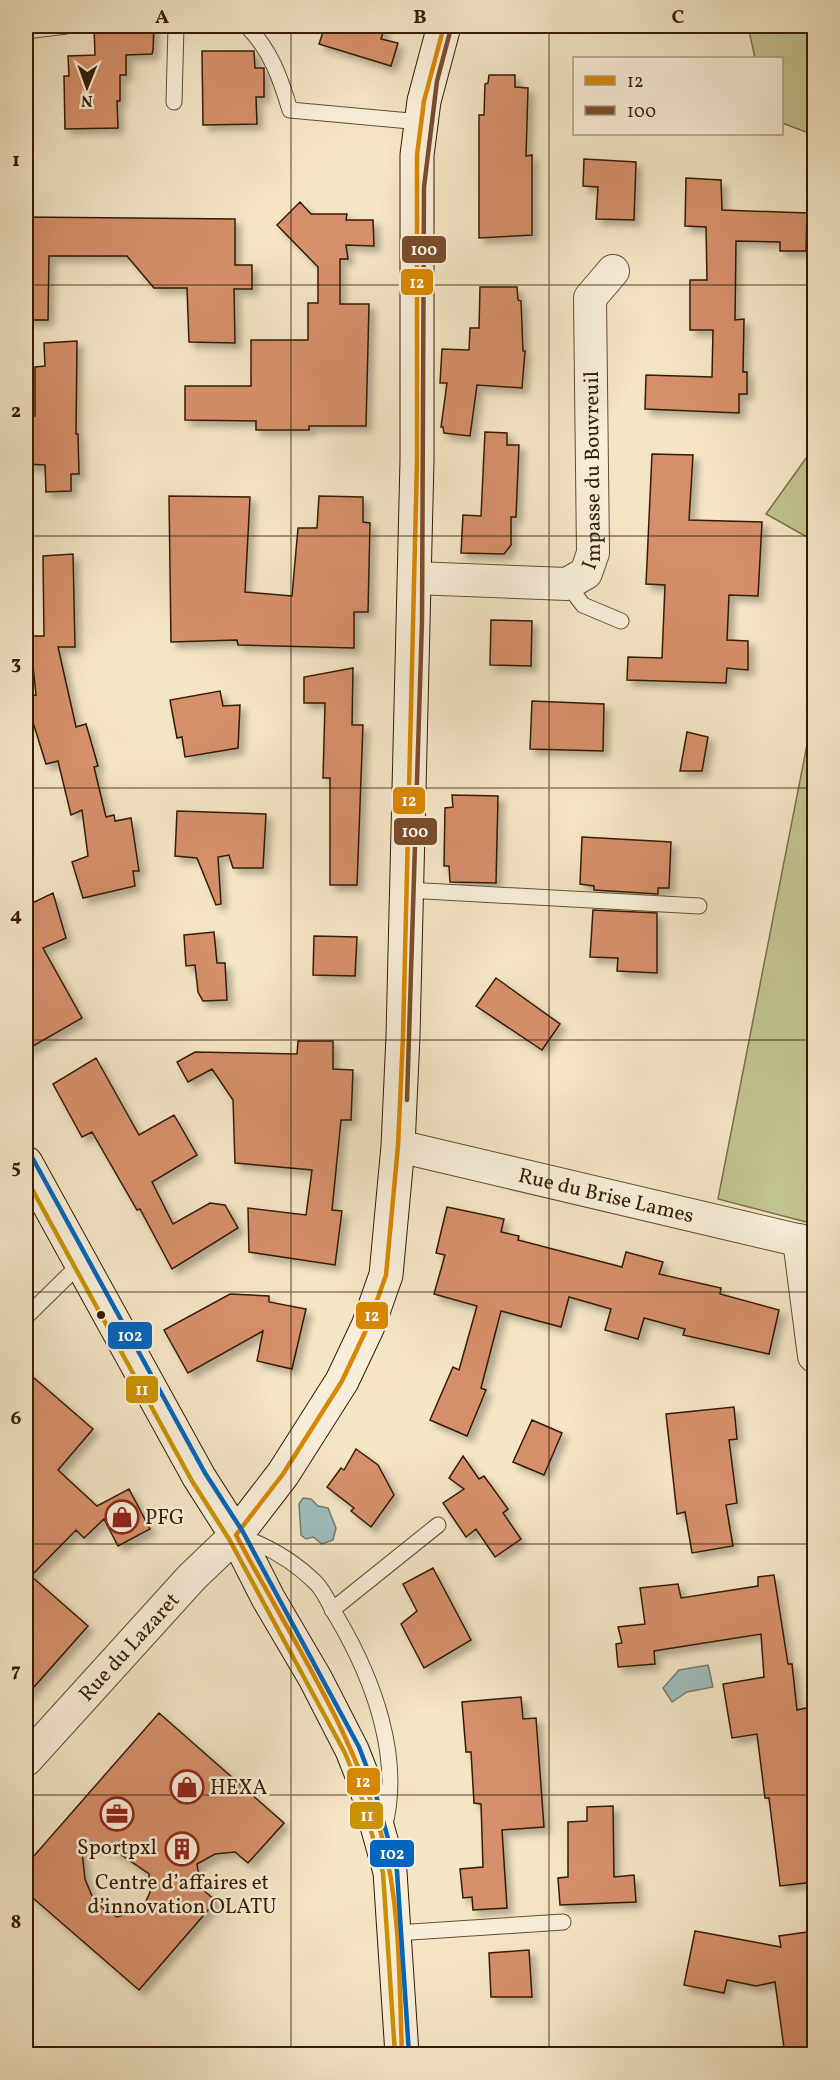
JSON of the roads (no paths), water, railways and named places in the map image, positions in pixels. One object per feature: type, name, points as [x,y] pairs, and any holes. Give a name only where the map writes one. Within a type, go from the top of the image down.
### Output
[{"type":"street","points":[[236,1535],[308,1437],[342,1381],[368,1326],[386,1275],[398,1146],[407,890],[417,460],[417,155],[424,101],[444,26]]},
{"type":"street","name":"Impasse du Bouvreuil","points":[[414,578],[567,584],[586,573],[593,553],[590,298],[613,270]]},
{"type":"street","name":"Rue du Brise Lames","points":[[398,1146],[807,1242]]},
{"type":"street","points":[[26,1163],[199,1477],[236,1535],[352,1750],[382,1837],[390,1872],[396,1933],[402,2055]]},
{"type":"street","points":[[807,1242],[814,1356]]},
{"type":"street","name":"Rue du Lazaret","points":[[26,1760],[192,1576],[236,1535]]},
{"type":"lane","points":[[26,31],[66,26]]},
{"type":"lane","points":[[174,102],[176,26]]},
{"type":"lane","points":[[247,26],[262,41],[278,70],[290,110],[421,122]]},
{"type":"lane","points":[[567,584],[583,605],[621,621]]},
{"type":"lane","points":[[407,890],[699,906]]},
{"type":"lane","points":[[26,1317],[82,1262]]},
{"type":"lane","points":[[332,1610],[438,1525]]},
{"type":"lane","points":[[236,1535],[268,1546],[318,1584],[370,1680],[390,1774],[390,1806],[382,1837]]},
{"type":"lane","points":[[396,1933],[563,1922]]},
{"type":"water","points":[[303,1498],[311,1499],[318,1506],[328,1508],[336,1528],[333,1540],[322,1544],[313,1537],[306,1539],[301,1535],[299,1504]]},
{"type":"water","points":[[708,1665],[713,1687],[687,1692],[672,1702],[663,1688],[679,1670]]},
{"type":"place","name":"PFG","points":[[122,1517]]},
{"type":"place","name":"HEXA","points":[[187,1787]]},
{"type":"place","name":"Sportpxl","points":[[117,1814]]},
{"type":"place","name":"Centre d’affaires et d’innovation OLATU","points":[[182,1849]]}]
